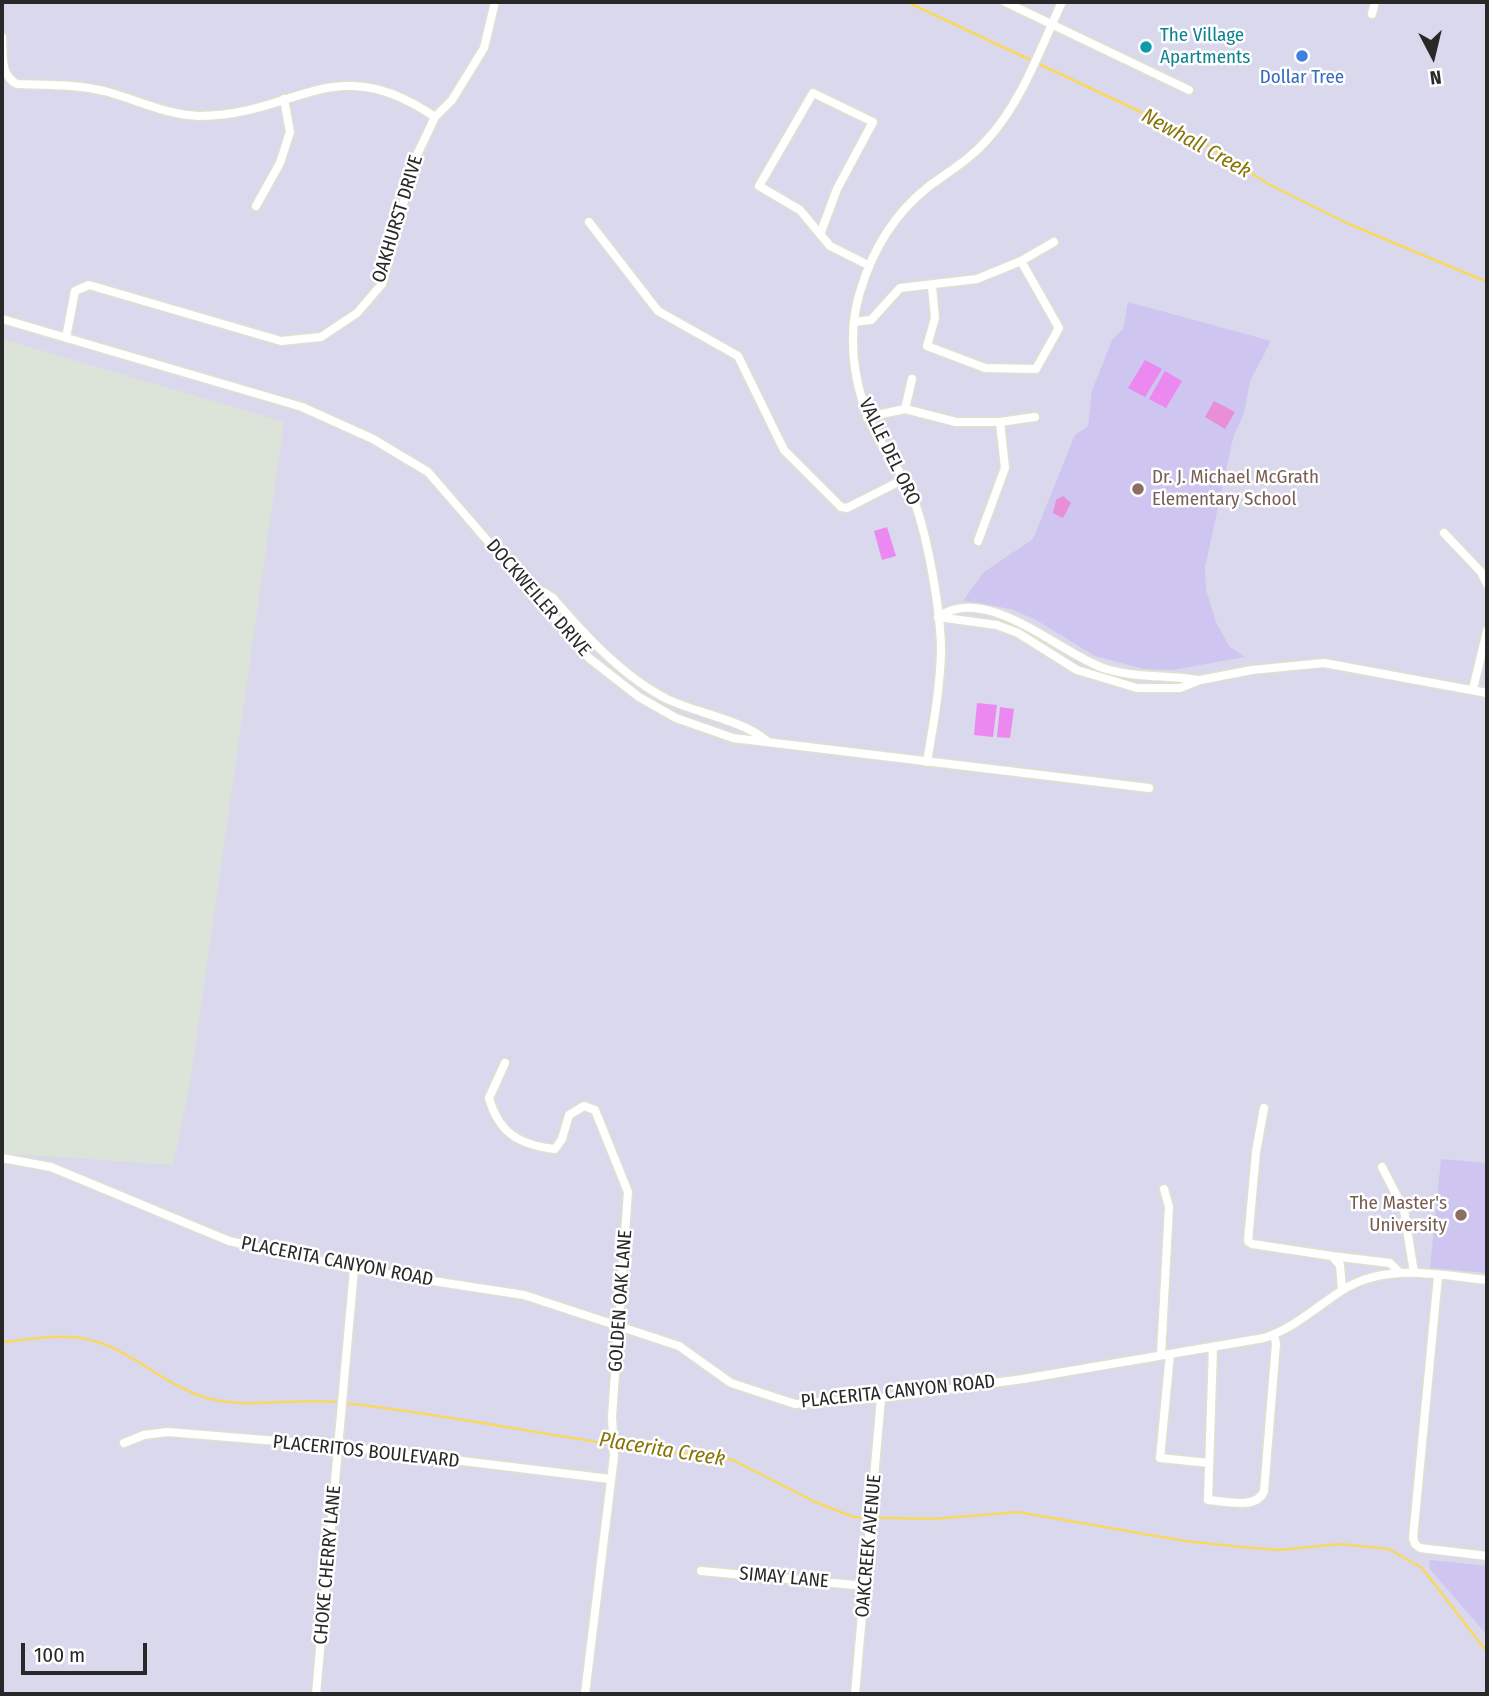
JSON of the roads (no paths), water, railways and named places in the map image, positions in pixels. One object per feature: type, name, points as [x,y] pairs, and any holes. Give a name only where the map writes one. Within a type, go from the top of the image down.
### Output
[{"type":"street","name":"OAKHURST DRIVE","points":[[66,338],[75,291],[89,285],[282,341],[321,337],[357,313],[382,284],[415,159],[435,117],[452,100],[484,48],[495,2]]},
{"type":"street","points":[[1005,2],[1015,4],[1189,90]]},
{"type":"street","name":"VALLE DEL ORO","points":[[927,762],[938,691],[941,650],[938,617],[920,522],[904,479],[867,417],[855,367],[854,322],[868,265],[882,239],[911,201],[961,164],[1002,122],[1026,80],[1062,2]]},
{"type":"street","points":[[1372,14],[1375,2]]},
{"type":"street","points":[[2,37],[3,73],[17,84],[86,87],[199,116],[245,110],[332,85],[376,87],[414,103],[435,117]]},
{"type":"street","points":[[821,232],[838,189],[873,122],[813,93],[759,186],[800,210],[830,246],[868,265]]},
{"type":"street","points":[[256,206],[280,163],[290,132],[284,99]]},
{"type":"street","points":[[589,222],[658,311],[738,356],[784,450],[841,507],[847,508],[904,479]]},
{"type":"street","points":[[854,322],[870,320],[900,288],[977,279],[1021,261],[1055,242]]},
{"type":"street","points":[[932,286],[935,318],[927,346],[985,368],[1036,369],[1059,328],[1021,261]]},
{"type":"street","name":"DOCKWEILER DRIVE","points":[[2,319],[302,407],[373,439],[428,472],[584,653],[639,697],[676,718],[733,738],[1149,788]]},
{"type":"street","points":[[905,409],[912,379]]},
{"type":"street","points":[[867,417],[905,409],[956,422],[1000,422],[1035,417]]},
{"type":"street","points":[[978,541],[1005,468],[1000,422]]},
{"type":"street","points":[[1444,533],[1481,572],[1487,584]]},
{"type":"street","points":[[534,592],[544,592],[553,598],[605,653],[651,690],[704,714],[748,729],[769,743]]},
{"type":"street","points":[[938,617],[989,624],[1018,633],[1077,670],[1116,684],[1157,690],[1180,688],[1200,680],[1287,664],[1324,663],[1487,693]]},
{"type":"street","points":[[1473,689],[1487,631]]},
{"type":"street","name":"GOLDEN OAK LANE","points":[[505,1063],[489,1098],[496,1120],[516,1140],[555,1149],[562,1139],[569,1115],[584,1106],[595,1110],[628,1192],[627,1235],[621,1260],[621,1326],[610,1479],[585,1694]]},
{"type":"street","points":[[1264,1108],[1256,1152],[1248,1241],[1390,1263],[1399,1272]]},
{"type":"street","name":"PLACERITA CANYON ROAD","points":[[2,1158],[51,1167],[211,1235],[354,1269],[524,1294],[679,1346],[731,1382],[795,1404],[881,1398],[1023,1379],[1213,1348],[1273,1335],[1296,1324],[1342,1290],[1374,1276],[1399,1272],[1487,1280]]},
{"type":"street","points":[[1382,1167],[1404,1210],[1414,1273]]},
{"type":"street","points":[[1164,1189],[1169,1208],[1166,1354],[1160,1458],[1209,1462]]},
{"type":"street","points":[[1332,1256],[1339,1265],[1342,1290]]},
{"type":"street","name":"CHOKE CHERRY LANE","points":[[316,1694],[354,1269]]},
{"type":"street","points":[[1438,1276],[1424,1393],[1415,1544],[1433,1550],[1487,1556]]},
{"type":"street","points":[[1213,1348],[1208,1500],[1253,1503],[1263,1495],[1276,1344],[1273,1335]]},
{"type":"street","name":"OAKCREEK AVENUE","points":[[855,1694],[881,1398]]},
{"type":"street","name":"PLACERITOS BOULEVARD","points":[[124,1443],[144,1435],[167,1432],[339,1446],[610,1479]]},
{"type":"street","name":"SIMAY LANE","points":[[701,1571],[866,1586]]},
{"type":"waterway","name":"Newhall Creek","points":[[907,2],[1190,135],[1270,185],[1349,224],[1487,282]]},
{"type":"waterway","name":"Placerita Creek","points":[[2,1342],[55,1337],[86,1339],[119,1351],[182,1388],[215,1400],[246,1403],[337,1402],[610,1444]]},
{"type":"waterway","name":"Placerita Creek","points":[[616,1445],[733,1460],[815,1502],[854,1517],[932,1519],[1018,1512],[1185,1541],[1241,1547],[1279,1550],[1340,1544],[1389,1549],[1422,1568],[1487,1652]]},
{"type":"place","name":"The Village Apartments","points":[[1146,47]]},
{"type":"place","name":"Dollar Tree","points":[[1302,56]]},
{"type":"place","name":"Dr. J. Michael McGrath Elementary School","points":[[1138,489]]},
{"type":"place","name":"The Master's University","points":[[1461,1215]]}]
